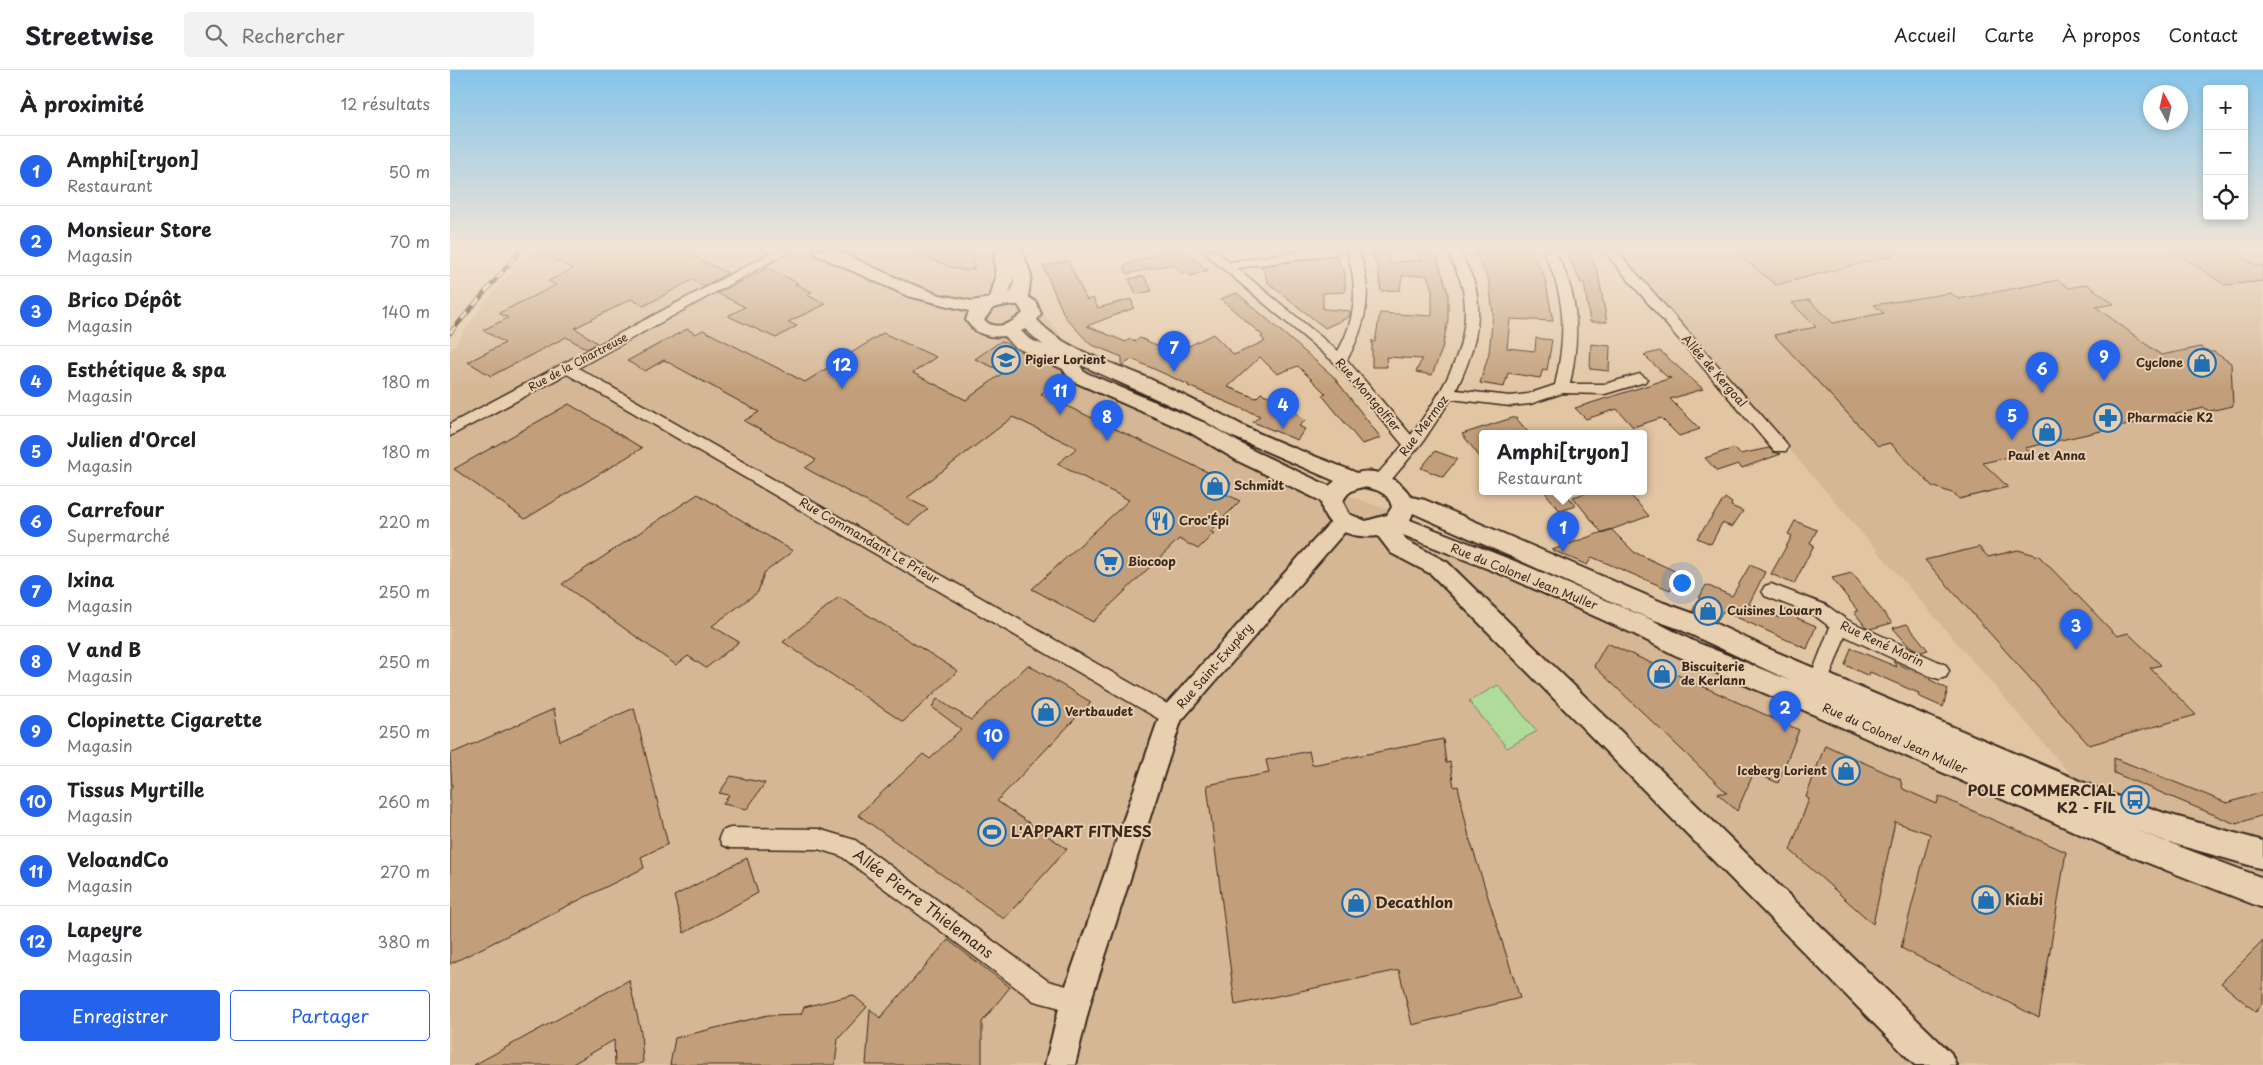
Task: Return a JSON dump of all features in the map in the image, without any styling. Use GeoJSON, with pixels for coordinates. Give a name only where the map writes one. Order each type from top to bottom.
{"type":"FeatureCollection","features":[{"type":"Feature","properties":{"kind":"main road"},"geometry":{"type":"LineString","coordinates":[[933,296],[986,309],[1018,300],[1026,303],[1031,308],[1032,314],[1028,320],[1008,330],[985,330],[978,325],[986,309],[993,296]]}},
{"type":"Feature","properties":{"kind":"main road"},"geometry":{"type":"LineString","coordinates":[[1028,320],[1042,335],[1064,351],[1117,372],[1212,416],[1231,428],[1353,480]]}},
{"type":"Feature","properties":{"kind":"main road"},"geometry":{"type":"LineString","coordinates":[[1008,330],[1022,342],[1070,365],[1077,376],[1198,428],[1246,456],[1332,497]]}},
{"type":"Feature","properties":{"kind":"main road"},"geometry":{"type":"LineString","coordinates":[[1393,518],[1362,529],[1342,522],[1332,511],[1332,497],[1339,487],[1353,480],[1381,481],[1397,490],[1393,518],[1400,547],[1439,568],[1939,1065]]}},
{"type":"Feature","properties":{"kind":"main road","name":"Rue du Colonel Jean Muller"},"geometry":{"type":"LineString","coordinates":[[1393,518],[1417,506],[1655,610],[1686,621],[1819,681],[2104,804],[2164,827],[2263,856]]}},
{"type":"Feature","properties":{"kind":"main road","name":"Rue du Colonel Jean Muller"},"geometry":{"type":"LineString","coordinates":[[1393,518],[1643,627],[1684,648],[1799,696],[2130,842],[2263,893]]}},
{"type":"Feature","properties":{"kind":"street","name":"Rue de la Chartreuse"},"geometry":{"type":"LineString","coordinates":[[450,431],[699,296]]}},
{"type":"Feature","properties":{"kind":"street","name":"Rue Montgolfier"},"geometry":{"type":"LineString","coordinates":[[1264,296],[1340,360],[1411,445]]}},
{"type":"Feature","properties":{"kind":"street"},"geometry":{"type":"LineString","coordinates":[[1340,360],[1351,342],[1359,318],[1361,296]]}},
{"type":"Feature","properties":{"kind":"street","name":"Rue Mermoz"},"geometry":{"type":"LineString","coordinates":[[1381,481],[1449,394],[1467,341],[1470,318],[1469,296]]}},
{"type":"Feature","properties":{"kind":"street"},"geometry":{"type":"LineString","coordinates":[[1562,388],[1570,356],[1572,316],[1567,296]]}},
{"type":"Feature","properties":{"kind":"street","name":"Allée de Kergoal"},"geometry":{"type":"LineString","coordinates":[[1649,296],[1780,447]]}},
{"type":"Feature","properties":{"kind":"street","name":"Rue Commandant Le Prieur"},"geometry":{"type":"LineString","coordinates":[[566,367],[1171,716]]}},
{"type":"Feature","properties":{"kind":"street"},"geometry":{"type":"LineString","coordinates":[[1449,394],[1510,401],[1530,399],[1562,388],[1605,389],[1640,379]]}},
{"type":"Feature","properties":{"kind":"street","name":"Rue Saint-Exupéry"},"geometry":{"type":"LineString","coordinates":[[1060,1065],[1076,1000],[1171,716],[1342,522]]}},
{"type":"Feature","properties":{"kind":"street","name":"Rue René Morin"},"geometry":{"type":"LineString","coordinates":[[1771,591],[1820,610],[1840,625],[1939,671]]}},
{"type":"Feature","properties":{"kind":"street"},"geometry":{"type":"LineString","coordinates":[[1819,681],[1840,625]]}},
{"type":"Feature","properties":{"kind":"street","name":"Allée Pierre Thielemans"},"geometry":{"type":"LineString","coordinates":[[730,838],[818,839],[848,847],[1043,992],[1076,1000]]}},
{"type":"Feature","properties":{"kind":"shaded area"},"geometry":{"type":"Polygon","coordinates":[[[490,296],[1031,296],[1065,341],[1259,456],[1335,491],[1400,514],[2131,844],[1657,296],[2263,296],[2263,1065],[450,1065],[450,351],[490,296]]]}},
{"type":"Feature","properties":{"kind":"green space"},"geometry":{"type":"Polygon","coordinates":[[[1498,685],[1537,731],[1507,748],[1469,701],[1498,685]]]}},
{"type":"Feature","properties":{"kind":"building"},"geometry":{"type":"Polygon","coordinates":[[[533,296],[662,296],[644,306],[631,299],[575,328],[597,343],[587,349],[566,337],[491,376],[468,362],[505,343],[483,330],[508,318],[499,313],[533,296]]]}},
{"type":"Feature","properties":{"kind":"building"},"geometry":{"type":"Polygon","coordinates":[[[724,296],[810,296],[826,304],[788,322],[797,326],[776,338],[728,316],[745,307],[724,296]]]}},
{"type":"Feature","properties":{"kind":"building"},"geometry":{"type":"Polygon","coordinates":[[[1056,296],[1085,296],[1087,300],[1093,298],[1098,308],[1131,299],[1134,308],[1087,326],[1126,342],[1130,339],[1136,341],[1140,338],[1175,353],[1213,334],[1234,355],[1265,341],[1261,337],[1263,336],[1221,299],[1227,296],[1241,296],[1333,376],[1381,438],[1362,444],[1322,395],[1326,394],[1298,366],[1277,374],[1260,357],[1228,387],[1256,398],[1261,393],[1286,403],[1305,421],[1299,426],[1305,429],[1297,440],[1253,422],[1260,416],[1188,386],[1132,359],[1122,366],[1122,357],[1090,344],[1065,317],[1056,296]]]}},
{"type":"Feature","properties":{"kind":"building"},"geometry":{"type":"Polygon","coordinates":[[[1285,296],[1323,296],[1323,309],[1350,311],[1349,317],[1325,328],[1285,296]]]}},
{"type":"Feature","properties":{"kind":"building"},"geometry":{"type":"Polygon","coordinates":[[[1432,296],[1448,296],[1448,320],[1442,349],[1432,375],[1416,372],[1422,359],[1386,357],[1387,367],[1372,367],[1372,340],[1375,342],[1380,313],[1432,316],[1432,296]]]}},
{"type":"Feature","properties":{"kind":"building"},"geometry":{"type":"Polygon","coordinates":[[[1491,296],[1548,296],[1553,321],[1510,319],[1507,348],[1535,351],[1536,338],[1552,340],[1547,370],[1543,369],[1540,378],[1508,373],[1504,387],[1480,383],[1489,353],[1493,314],[1491,296]]]}},
{"type":"Feature","properties":{"kind":"building"},"geometry":{"type":"Polygon","coordinates":[[[1586,296],[1602,296],[1607,322],[1590,322],[1586,296]]]}},
{"type":"Feature","properties":{"kind":"building"},"geometry":{"type":"Polygon","coordinates":[[[1929,296],[1956,296],[1959,299],[1972,296],[2104,296],[2114,304],[2096,307],[2161,355],[2201,347],[2214,352],[2231,363],[2233,406],[2209,411],[2204,408],[2025,448],[2030,452],[1983,463],[2008,487],[1959,499],[1955,494],[1932,486],[1890,443],[1878,446],[1774,335],[1816,327],[1792,303],[1809,300],[1833,323],[1884,313],[1874,305],[1929,296]]]}},
{"type":"Feature","properties":{"kind":"building"},"geometry":{"type":"Polygon","coordinates":[[[687,329],[696,334],[703,330],[805,382],[883,333],[936,357],[913,373],[966,400],[1004,372],[975,359],[1001,341],[1062,370],[1065,376],[1041,394],[1231,483],[1224,493],[1240,501],[1210,531],[1214,533],[1198,549],[1179,539],[1093,622],[1032,589],[1129,500],[1057,464],[1077,448],[1013,417],[907,498],[928,509],[909,525],[805,468],[816,460],[744,421],[759,412],[664,360],[645,371],[627,361],[687,329]]]}},
{"type":"Feature","properties":{"kind":"building"},"geometry":{"type":"Polygon","coordinates":[[[1591,344],[1610,346],[1609,371],[1590,369],[1591,344]]]}},
{"type":"Feature","properties":{"kind":"building"},"geometry":{"type":"Polygon","coordinates":[[[1660,351],[1703,389],[1670,399],[1700,429],[1679,436],[1661,418],[1633,427],[1617,409],[1586,419],[1575,408],[1671,378],[1667,377],[1644,355],[1660,351]]]}},
{"type":"Feature","properties":{"kind":"building"},"geometry":{"type":"Polygon","coordinates":[[[569,404],[642,448],[525,519],[454,469],[569,404]]]}},
{"type":"Feature","properties":{"kind":"building"},"geometry":{"type":"Polygon","coordinates":[[[1512,418],[1516,418],[1526,430],[1479,430],[1479,456],[1462,434],[1512,418]]]}},
{"type":"Feature","properties":{"kind":"building"},"geometry":{"type":"Polygon","coordinates":[[[1734,448],[1740,454],[1769,448],[1773,452],[1781,454],[1742,468],[1738,464],[1717,471],[1705,458],[1734,448]]]}},
{"type":"Feature","properties":{"kind":"building"},"geometry":{"type":"Polygon","coordinates":[[[1435,451],[1457,459],[1443,477],[1421,468],[1435,451]]]}},
{"type":"Feature","properties":{"kind":"building"},"geometry":{"type":"Polygon","coordinates":[[[698,494],[793,551],[764,573],[758,592],[712,626],[739,642],[706,668],[688,656],[676,665],[562,584],[698,494]]]}},
{"type":"Feature","properties":{"kind":"building"},"geometry":{"type":"Polygon","coordinates":[[[1547,495],[1567,495],[1576,506],[1560,511],[1547,495]]]}},
{"type":"Feature","properties":{"kind":"building"},"geometry":{"type":"Polygon","coordinates":[[[1580,495],[1631,495],[1649,516],[1602,533],[1573,497],[1580,495]]]}},
{"type":"Feature","properties":{"kind":"building"},"geometry":{"type":"Polygon","coordinates":[[[1725,498],[1732,503],[1731,506],[1743,511],[1732,527],[1722,523],[1711,544],[1697,538],[1725,498]]]}},
{"type":"Feature","properties":{"kind":"building"},"geometry":{"type":"Polygon","coordinates":[[[1795,521],[1817,530],[1810,543],[1814,545],[1794,584],[1771,574],[1792,536],[1788,534],[1795,521]]]}},
{"type":"Feature","properties":{"kind":"building"},"geometry":{"type":"Polygon","coordinates":[[[1611,529],[1634,552],[1679,573],[1670,590],[1592,557],[1587,565],[1552,550],[1611,529]]]}},
{"type":"Feature","properties":{"kind":"building"},"geometry":{"type":"Polygon","coordinates":[[[1979,547],[1988,557],[2018,550],[2039,556],[2117,636],[2128,633],[2161,665],[2150,668],[2196,715],[2089,745],[1925,560],[1979,547]]]}},
{"type":"Feature","properties":{"kind":"building"},"geometry":{"type":"Polygon","coordinates":[[[1750,565],[1765,572],[1749,604],[1779,618],[1783,609],[1798,615],[1797,618],[1816,626],[1807,649],[1723,611],[1717,621],[1693,610],[1706,585],[1732,596],[1750,565]]]}},
{"type":"Feature","properties":{"kind":"building"},"geometry":{"type":"Polygon","coordinates":[[[1852,573],[1892,623],[1870,629],[1865,626],[1854,612],[1858,611],[1832,578],[1852,573]]]}},
{"type":"Feature","properties":{"kind":"building"},"geometry":{"type":"Polygon","coordinates":[[[839,597],[958,671],[903,722],[783,642],[839,597]]]}},
{"type":"Feature","properties":{"kind":"building"},"geometry":{"type":"Polygon","coordinates":[[[1907,624],[1928,650],[1921,652],[1908,645],[1893,628],[1907,624]]]}},
{"type":"Feature","properties":{"kind":"building"},"geometry":{"type":"Polygon","coordinates":[[[1607,643],[1799,730],[1778,783],[1754,772],[1737,811],[1717,793],[1727,793],[1594,666],[1607,643]]]}},
{"type":"Feature","properties":{"kind":"building"},"geometry":{"type":"Polygon","coordinates":[[[1851,648],[1897,667],[1893,661],[1948,689],[1943,707],[1918,696],[1919,693],[1870,672],[1869,676],[1845,665],[1851,648]]]}},
{"type":"Feature","properties":{"kind":"building"},"geometry":{"type":"Polygon","coordinates":[[[1028,665],[1091,702],[997,801],[1067,849],[1004,919],[858,815],[923,754],[930,759],[961,729],[932,707],[937,699],[971,720],[1028,665]]]}},
{"type":"Feature","properties":{"kind":"building"},"geometry":{"type":"Polygon","coordinates":[[[634,708],[668,844],[641,857],[644,868],[450,964],[450,789],[452,788],[450,754],[554,709],[560,741],[634,708]]]}},
{"type":"Feature","properties":{"kind":"building","name":"Decathlon"},"geometry":{"type":"Polygon","coordinates":[[[1443,739],[1446,763],[1450,762],[1454,787],[1458,786],[1469,837],[1520,998],[1412,1025],[1399,970],[1235,1005],[1207,785],[1269,773],[1266,760],[1309,751],[1312,765],[1443,739]]]}},
{"type":"Feature","properties":{"kind":"building","name":"Kiabi"},"geometry":{"type":"Polygon","coordinates":[[[1825,745],[1900,779],[1903,789],[1937,804],[1939,796],[2066,852],[2039,1018],[1901,948],[1930,834],[1895,822],[1873,924],[1790,850],[1809,799],[1806,797],[1825,745]]]}},
{"type":"Feature","properties":{"kind":"building"},"geometry":{"type":"Polygon","coordinates":[[[2114,758],[2227,803],[2263,792],[2263,815],[2236,824],[2114,773],[2114,758]]]}},
{"type":"Feature","properties":{"kind":"building"},"geometry":{"type":"Polygon","coordinates":[[[731,776],[765,783],[747,809],[723,804],[729,795],[719,793],[731,776]]]}},
{"type":"Feature","properties":{"kind":"building"},"geometry":{"type":"Polygon","coordinates":[[[747,858],[758,893],[684,933],[674,896],[747,858]]]}},
{"type":"Feature","properties":{"kind":"building"},"geometry":{"type":"Polygon","coordinates":[[[948,940],[1010,987],[982,1022],[982,1065],[866,1065],[870,1009],[880,1018],[948,940]]]}},
{"type":"Feature","properties":{"kind":"building"},"geometry":{"type":"Polygon","coordinates":[[[2263,941],[2263,1002],[2256,1012],[2221,983],[2263,941]]]}},
{"type":"Feature","properties":{"kind":"building"},"geometry":{"type":"Polygon","coordinates":[[[629,980],[641,1032],[643,1062],[637,1065],[615,1065],[614,1040],[571,1065],[474,1065],[629,980]]]}},
{"type":"Feature","properties":{"kind":"building"},"geometry":{"type":"Polygon","coordinates":[[[853,995],[867,1007],[838,1039],[835,1065],[670,1065],[675,1038],[768,1015],[801,1014],[804,1007],[853,995]]]}},
{"type":"Feature","properties":{"kind":"railway"},"geometry":{"type":"LineString","coordinates":[[450,333],[481,296]]}},
{"type":"Feature","properties":{"kind":"place","name":"Pigier Lorient"},"geometry":{"type":"Point","coordinates":[1006,360]}},
{"type":"Feature","properties":{"kind":"place","name":"Cyclone"},"geometry":{"type":"Point","coordinates":[2202,363]}},
{"type":"Feature","properties":{"kind":"place","name":"Ixina"},"geometry":{"type":"Point","coordinates":[1174,372]}},
{"type":"Feature","properties":{"kind":"place","name":"Clopinette Cigarette"},"geometry":{"type":"Point","coordinates":[2104,381]}},
{"type":"Feature","properties":{"kind":"place","name":"Lapeyre"},"geometry":{"type":"Point","coordinates":[842,389]}},
{"type":"Feature","properties":{"kind":"place","name":"Carrefour"},"geometry":{"type":"Point","coordinates":[2042,393]}},
{"type":"Feature","properties":{"kind":"place","name":"VeloandCo"},"geometry":{"type":"Point","coordinates":[1060,415]}},
{"type":"Feature","properties":{"kind":"place","name":"Pharmacie K2"},"geometry":{"type":"Point","coordinates":[2108,418]}},
{"type":"Feature","properties":{"kind":"place","name":"Esthétique & spa"},"geometry":{"type":"Point","coordinates":[1283,429]}},
{"type":"Feature","properties":{"kind":"place","name":"Paul et Anna"},"geometry":{"type":"Point","coordinates":[2047,432]}},
{"type":"Feature","properties":{"kind":"place","name":"Julien d'Orcel"},"geometry":{"type":"Point","coordinates":[2012,440]}},
{"type":"Feature","properties":{"kind":"place","name":"V and B"},"geometry":{"type":"Point","coordinates":[1107,441]}},
{"type":"Feature","properties":{"kind":"place","name":"Schmidt"},"geometry":{"type":"Point","coordinates":[1215,486]}},
{"type":"Feature","properties":{"kind":"place","name":"Croc'Épi"},"geometry":{"type":"Point","coordinates":[1160,521]}},
{"type":"Feature","properties":{"kind":"place","name":"Amphi[tryon]"},"geometry":{"type":"Point","coordinates":[1563,552]}},
{"type":"Feature","properties":{"kind":"place","name":"Biocoop"},"geometry":{"type":"Point","coordinates":[1109,562]}},
{"type":"Feature","properties":{"kind":"place","name":"Cuisines Louarn"},"geometry":{"type":"Point","coordinates":[1708,611]}},
{"type":"Feature","properties":{"kind":"place","name":"Brico Dépôt"},"geometry":{"type":"Point","coordinates":[2076,650]}},
{"type":"Feature","properties":{"kind":"place","name":"Biscuiterie de Kerlann"},"geometry":{"type":"Point","coordinates":[1662,674]}},
{"type":"Feature","properties":{"kind":"place","name":"Vertbaudet"},"geometry":{"type":"Point","coordinates":[1046,712]}},
{"type":"Feature","properties":{"kind":"place","name":"Monsieur Store"},"geometry":{"type":"Point","coordinates":[1785,732]}},
{"type":"Feature","properties":{"kind":"place","name":"Tissus Myrtille"},"geometry":{"type":"Point","coordinates":[993,760]}},
{"type":"Feature","properties":{"kind":"place","name":"Iceberg Lorient"},"geometry":{"type":"Point","coordinates":[1846,771]}},
{"type":"Feature","properties":{"kind":"place","name":"POLE COMMERCIAL K2 - FIL"},"geometry":{"type":"Point","coordinates":[2135,800]}},
{"type":"Feature","properties":{"kind":"place","name":"L'APPART FITNESS"},"geometry":{"type":"Point","coordinates":[992,832]}},
{"type":"Feature","properties":{"kind":"place","name":"Kiabi"},"geometry":{"type":"Point","coordinates":[1986,900]}},
{"type":"Feature","properties":{"kind":"place","name":"Decathlon"},"geometry":{"type":"Point","coordinates":[1356,903]}}]}
